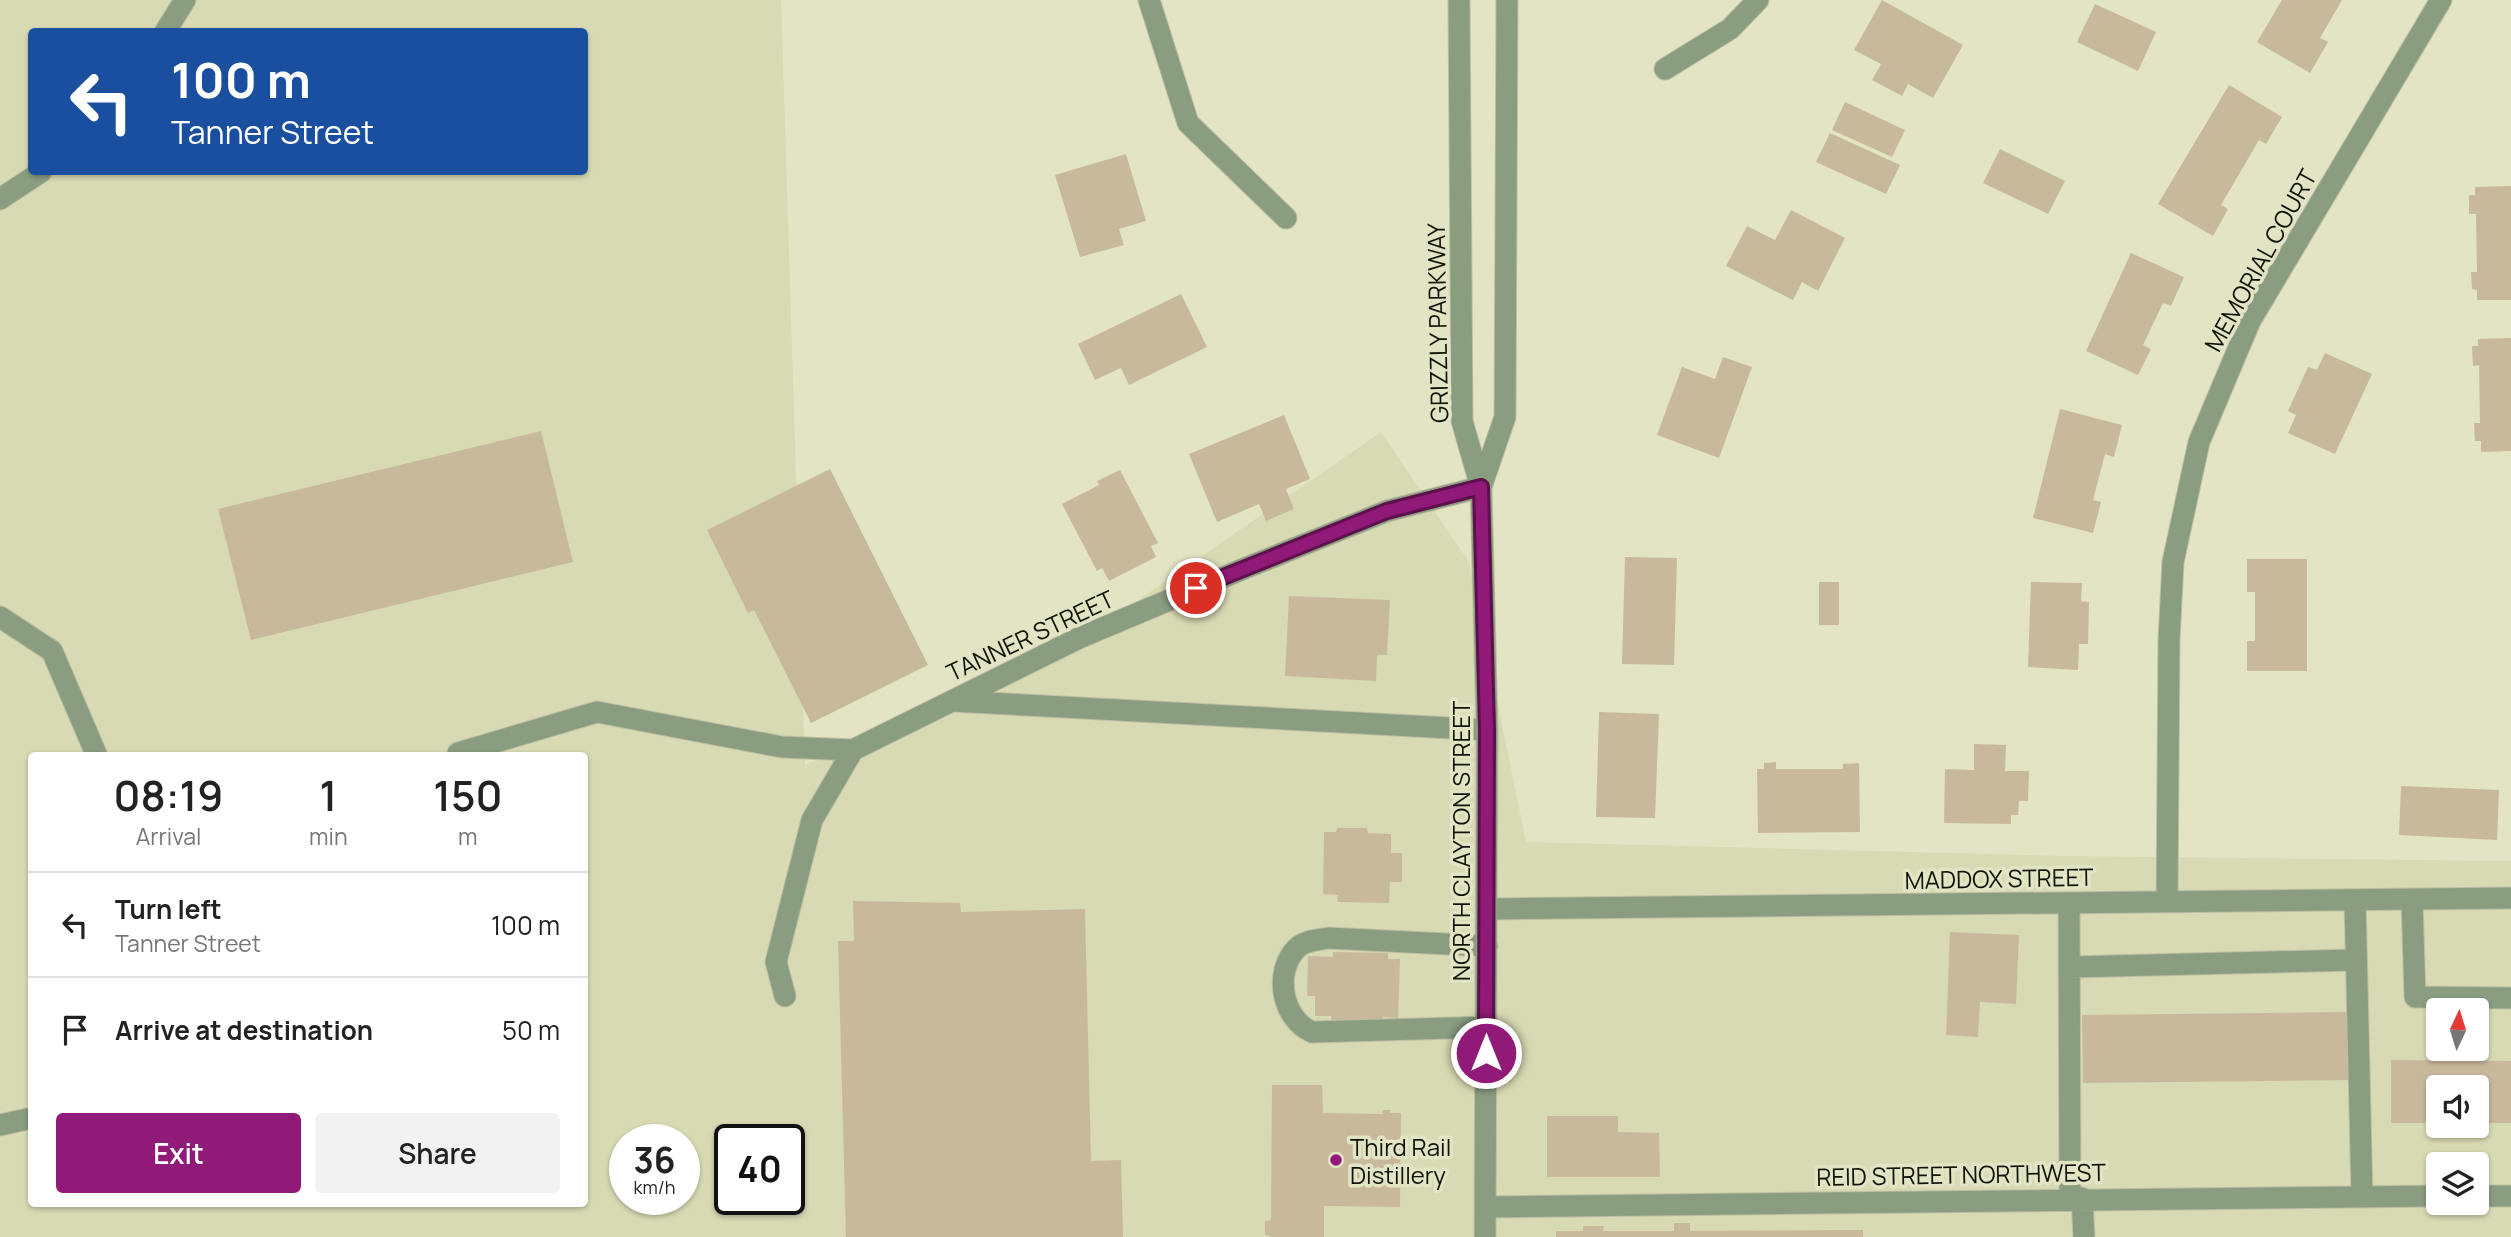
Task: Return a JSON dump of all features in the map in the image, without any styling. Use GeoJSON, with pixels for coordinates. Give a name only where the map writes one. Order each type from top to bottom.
{"type":"FeatureCollection","features":[{"type":"Feature","properties":{"kind":"street"},"geometry":{"type":"LineString","coordinates":[[168,28],[185,0]]}},
{"type":"Feature","properties":{"kind":"street"},"geometry":{"type":"LineString","coordinates":[[1149,0],[1188,123],[1286,218]]}},
{"type":"Feature","properties":{"kind":"street","name":"GRIZZLY PARKWAY"},"geometry":{"type":"LineString","coordinates":[[1459,0],[1462,421],[1481,487]]}},
{"type":"Feature","properties":{"kind":"street"},"geometry":{"type":"LineString","coordinates":[[1481,487],[1505,417],[1507,0]]}},
{"type":"Feature","properties":{"kind":"street"},"geometry":{"type":"LineString","coordinates":[[1665,69],[1730,29],[1758,0]]}},
{"type":"Feature","properties":{"kind":"street","name":"MEMORIAL COURT"},"geometry":{"type":"LineString","coordinates":[[2167,901],[2169,640],[2173,562],[2199,442],[2250,321],[2441,0]]}},
{"type":"Feature","properties":{"kind":"street"},"geometry":{"type":"LineString","coordinates":[[0,199],[36,175]]}},
{"type":"Feature","properties":{"kind":"street","name":"TANNER STREET"},"geometry":{"type":"LineString","coordinates":[[853,750],[1079,638],[1243,569],[1387,511],[1481,487]]}},
{"type":"Feature","properties":{"kind":"street","name":"NORTH CLAYTON STREET"},"geometry":{"type":"LineString","coordinates":[[1481,487],[1487,730],[1485,1237]]}},
{"type":"Feature","properties":{"kind":"street"},"geometry":{"type":"LineString","coordinates":[[0,617],[52,651],[95,752]]}},
{"type":"Feature","properties":{"kind":"street"},"geometry":{"type":"LineString","coordinates":[[950,701],[1487,730]]}},
{"type":"Feature","properties":{"kind":"street"},"geometry":{"type":"LineString","coordinates":[[461,752],[597,712],[782,747],[853,750],[812,820],[776,962],[785,996]]}},
{"type":"Feature","properties":{"kind":"street","name":"MADDOX STREET"},"geometry":{"type":"LineString","coordinates":[[1487,909],[2511,898]]}},
{"type":"Feature","properties":{"kind":"street"},"geometry":{"type":"LineString","coordinates":[[2412,900],[2415,997],[2511,998]]}},
{"type":"Feature","properties":{"kind":"street"},"geometry":{"type":"LineString","coordinates":[[2355,901],[2354,960],[2362,1196]]}},
{"type":"Feature","properties":{"kind":"street"},"geometry":{"type":"LineString","coordinates":[[2069,904],[2076,1198],[2084,1237]]}},
{"type":"Feature","properties":{"kind":"street"},"geometry":{"type":"LineString","coordinates":[[1486,1027],[1312,1032],[1300,1027],[1292,1016],[1283,982],[1288,963],[1298,947],[1310,941],[1328,939],[1487,946]]}},
{"type":"Feature","properties":{"kind":"street"},"geometry":{"type":"LineString","coordinates":[[2070,967],[2354,960]]}},
{"type":"Feature","properties":{"kind":"street"},"geometry":{"type":"LineString","coordinates":[[0,1125],[28,1119]]}},
{"type":"Feature","properties":{"kind":"street","name":"REID STREET NORTHWEST"},"geometry":{"type":"LineString","coordinates":[[1485,1207],[2426,1196]]}},
{"type":"Feature","properties":{"kind":"street"},"geometry":{"type":"LineString","coordinates":[[2489,1196],[2511,1196]]}},
{"type":"Feature","properties":{"kind":"shaded area"},"geometry":{"type":"Polygon","coordinates":[[[0,0],[781,0],[805,765],[1088,635],[1381,432],[1469,562],[1526,842],[2065,856],[2511,861],[2511,1237],[0,1237],[0,0]]]}},
{"type":"Feature","properties":{"kind":"building"},"geometry":{"type":"Polygon","coordinates":[[[1882,0],[1963,45],[1933,98],[1908,84],[1902,96],[1872,80],[1881,64],[1854,50],[1882,0]]]}},
{"type":"Feature","properties":{"kind":"building"},"geometry":{"type":"Polygon","coordinates":[[[2282,0],[2342,0],[2320,38],[2328,42],[2310,73],[2257,42],[2282,0]]]}},
{"type":"Feature","properties":{"kind":"building"},"geometry":{"type":"Polygon","coordinates":[[[2095,4],[2156,32],[2138,71],[2077,42],[2095,4]]]}},
{"type":"Feature","properties":{"kind":"building"},"geometry":{"type":"Polygon","coordinates":[[[2229,85],[2282,117],[2266,144],[2259,140],[2221,205],[2228,209],[2213,236],[2158,204],[2229,85]]]}},
{"type":"Feature","properties":{"kind":"building"},"geometry":{"type":"Polygon","coordinates":[[[1845,102],[1905,130],[1892,157],[1832,130],[1845,102]]]}},
{"type":"Feature","properties":{"kind":"building"},"geometry":{"type":"Polygon","coordinates":[[[1830,133],[1900,165],[1886,194],[1816,162],[1830,133]]]}},
{"type":"Feature","properties":{"kind":"building"},"geometry":{"type":"Polygon","coordinates":[[[2000,149],[2065,181],[2048,214],[1983,183],[2000,149]]]}},
{"type":"Feature","properties":{"kind":"building"},"geometry":{"type":"Polygon","coordinates":[[[1126,154],[1146,221],[1119,229],[1124,245],[1080,257],[1055,175],[1126,154]]]}},
{"type":"Feature","properties":{"kind":"building"},"geometry":{"type":"Polygon","coordinates":[[[2511,186],[2511,300],[2477,300],[2477,290],[2472,289],[2471,272],[2477,272],[2476,214],[2469,214],[2469,195],[2475,195],[2475,187],[2511,186]]]}},
{"type":"Feature","properties":{"kind":"building"},"geometry":{"type":"Polygon","coordinates":[[[1791,210],[1845,238],[1818,291],[1802,282],[1793,300],[1726,266],[1747,226],[1775,240],[1791,210]]]}},
{"type":"Feature","properties":{"kind":"building"},"geometry":{"type":"Polygon","coordinates":[[[2131,253],[2184,277],[2171,306],[2163,303],[2143,345],[2151,349],[2138,375],[2086,351],[2131,253]]]}},
{"type":"Feature","properties":{"kind":"building"},"geometry":{"type":"Polygon","coordinates":[[[1181,294],[1207,347],[1129,385],[1121,368],[1095,380],[1078,344],[1181,294]]]}},
{"type":"Feature","properties":{"kind":"building"},"geometry":{"type":"Polygon","coordinates":[[[2511,338],[2511,451],[2481,452],[2481,441],[2475,441],[2474,423],[2480,423],[2479,365],[2473,366],[2472,346],[2478,346],[2478,339],[2511,338]]]}},
{"type":"Feature","properties":{"kind":"building"},"geometry":{"type":"Polygon","coordinates":[[[2325,353],[2372,374],[2335,454],[2288,433],[2296,415],[2288,411],[2308,367],[2317,370],[2325,353]]]}},
{"type":"Feature","properties":{"kind":"building"},"geometry":{"type":"Polygon","coordinates":[[[1723,357],[1752,367],[1719,458],[1657,435],[1682,367],[1715,379],[1723,357]]]}},
{"type":"Feature","properties":{"kind":"building"},"geometry":{"type":"Polygon","coordinates":[[[2060,409],[2122,425],[2114,457],[2105,454],[2093,500],[2101,502],[2093,533],[2033,518],[2060,409]]]}},
{"type":"Feature","properties":{"kind":"building"},"geometry":{"type":"Polygon","coordinates":[[[1284,415],[1310,479],[1286,489],[1294,509],[1266,521],[1259,504],[1217,522],[1189,454],[1284,415]]]}},
{"type":"Feature","properties":{"kind":"building"},"geometry":{"type":"Polygon","coordinates":[[[541,431],[573,562],[251,640],[218,509],[541,431]]]}},
{"type":"Feature","properties":{"kind":"building"},"geometry":{"type":"Polygon","coordinates":[[[830,469],[928,665],[811,723],[754,610],[748,613],[707,530],[830,469]]]}},
{"type":"Feature","properties":{"kind":"building"},"geometry":{"type":"Polygon","coordinates":[[[1120,470],[1158,543],[1151,546],[1156,557],[1109,581],[1102,568],[1097,571],[1062,504],[1099,485],[1097,481],[1120,470]]]}},
{"type":"Feature","properties":{"kind":"building"},"geometry":{"type":"Polygon","coordinates":[[[1625,557],[1677,558],[1674,665],[1622,664],[1625,557]]]}},
{"type":"Feature","properties":{"kind":"building"},"geometry":{"type":"Polygon","coordinates":[[[2247,559],[2307,559],[2307,671],[2247,671],[2247,641],[2255,641],[2255,592],[2247,592],[2247,559]]]}},
{"type":"Feature","properties":{"kind":"building"},"geometry":{"type":"Polygon","coordinates":[[[1819,582],[1839,582],[1839,625],[1819,625],[1819,582]]]}},
{"type":"Feature","properties":{"kind":"building"},"geometry":{"type":"Polygon","coordinates":[[[2031,582],[2082,583],[2081,601],[2089,602],[2088,644],[2079,644],[2078,670],[2028,667],[2031,582]]]}},
{"type":"Feature","properties":{"kind":"building"},"geometry":{"type":"Polygon","coordinates":[[[1289,596],[1390,600],[1387,655],[1377,655],[1376,681],[1285,676],[1289,596]]]}},
{"type":"Feature","properties":{"kind":"building"},"geometry":{"type":"Polygon","coordinates":[[[1599,712],[1659,714],[1655,818],[1596,817],[1599,712]]]}},
{"type":"Feature","properties":{"kind":"building"},"geometry":{"type":"Polygon","coordinates":[[[1974,744],[2006,745],[2005,771],[2029,771],[2028,801],[2019,801],[2018,815],[2011,815],[2011,824],[1944,823],[1945,769],[1974,770],[1974,744]]]}},
{"type":"Feature","properties":{"kind":"building"},"geometry":{"type":"Polygon","coordinates":[[[1776,762],[1776,769],[1843,769],[1843,764],[1859,763],[1860,832],[1758,833],[1757,769],[1764,769],[1764,763],[1776,762]]]}},
{"type":"Feature","properties":{"kind":"building"},"geometry":{"type":"Polygon","coordinates":[[[2401,786],[2499,790],[2497,840],[2399,835],[2401,786]]]}},
{"type":"Feature","properties":{"kind":"building"},"geometry":{"type":"Polygon","coordinates":[[[1337,828],[1367,828],[1368,833],[1391,834],[1391,853],[1402,853],[1402,882],[1390,882],[1389,903],[1337,902],[1338,895],[1323,894],[1324,832],[1336,832],[1337,828]]]}},
{"type":"Feature","properties":{"kind":"building"},"geometry":{"type":"Polygon","coordinates":[[[853,901],[960,903],[961,912],[1085,909],[1091,1161],[1121,1160],[1123,1237],[846,1237],[838,941],[854,941],[853,901]]]}},
{"type":"Feature","properties":{"kind":"building"},"geometry":{"type":"Polygon","coordinates":[[[1950,932],[2019,935],[2016,1004],[1980,1002],[1978,1037],[1946,1035],[1950,932]]]}},
{"type":"Feature","properties":{"kind":"building"},"geometry":{"type":"Polygon","coordinates":[[[1333,952],[1388,953],[1388,959],[1400,959],[1398,1018],[1383,1017],[1383,1022],[1331,1021],[1331,1016],[1315,1016],[1315,996],[1307,996],[1308,956],[1333,957],[1333,952]]]}},
{"type":"Feature","properties":{"kind":"building"},"geometry":{"type":"Polygon","coordinates":[[[2347,1012],[2349,1080],[2083,1083],[2082,1015],[2347,1012]]]}},
{"type":"Feature","properties":{"kind":"building"},"geometry":{"type":"Polygon","coordinates":[[[2391,1060],[2511,1061],[2511,1123],[2489,1123],[2489,1075],[2426,1075],[2426,1123],[2391,1123],[2391,1060]]]}},
{"type":"Feature","properties":{"kind":"building","name":"Third Rail Distillery"},"geometry":{"type":"Polygon","coordinates":[[[1272,1085],[1322,1085],[1323,1113],[1382,1114],[1383,1110],[1390,1110],[1390,1113],[1401,1113],[1400,1207],[1324,1206],[1324,1237],[1271,1237],[1265,1234],[1265,1221],[1271,1220],[1272,1085]]]}},
{"type":"Feature","properties":{"kind":"building"},"geometry":{"type":"Polygon","coordinates":[[[1547,1116],[1618,1116],[1618,1132],[1659,1133],[1660,1177],[1547,1177],[1547,1116]]]}},
{"type":"Feature","properties":{"kind":"building"},"geometry":{"type":"Polygon","coordinates":[[[1674,1223],[1690,1223],[1690,1231],[1863,1230],[1863,1237],[1556,1237],[1556,1231],[1583,1231],[1583,1226],[1604,1226],[1603,1231],[1674,1231],[1674,1223]]]}},
{"type":"Feature","properties":{"kind":"place","name":"Third Rail Distillery"},"geometry":{"type":"Point","coordinates":[1336,1160]}},
{"type":"Feature","properties":{"kind":"route"},"geometry":{"type":"LineString","coordinates":[[1196,588],[1387,511],[1481,487],[1487,730],[1486,1053]]}}]}
